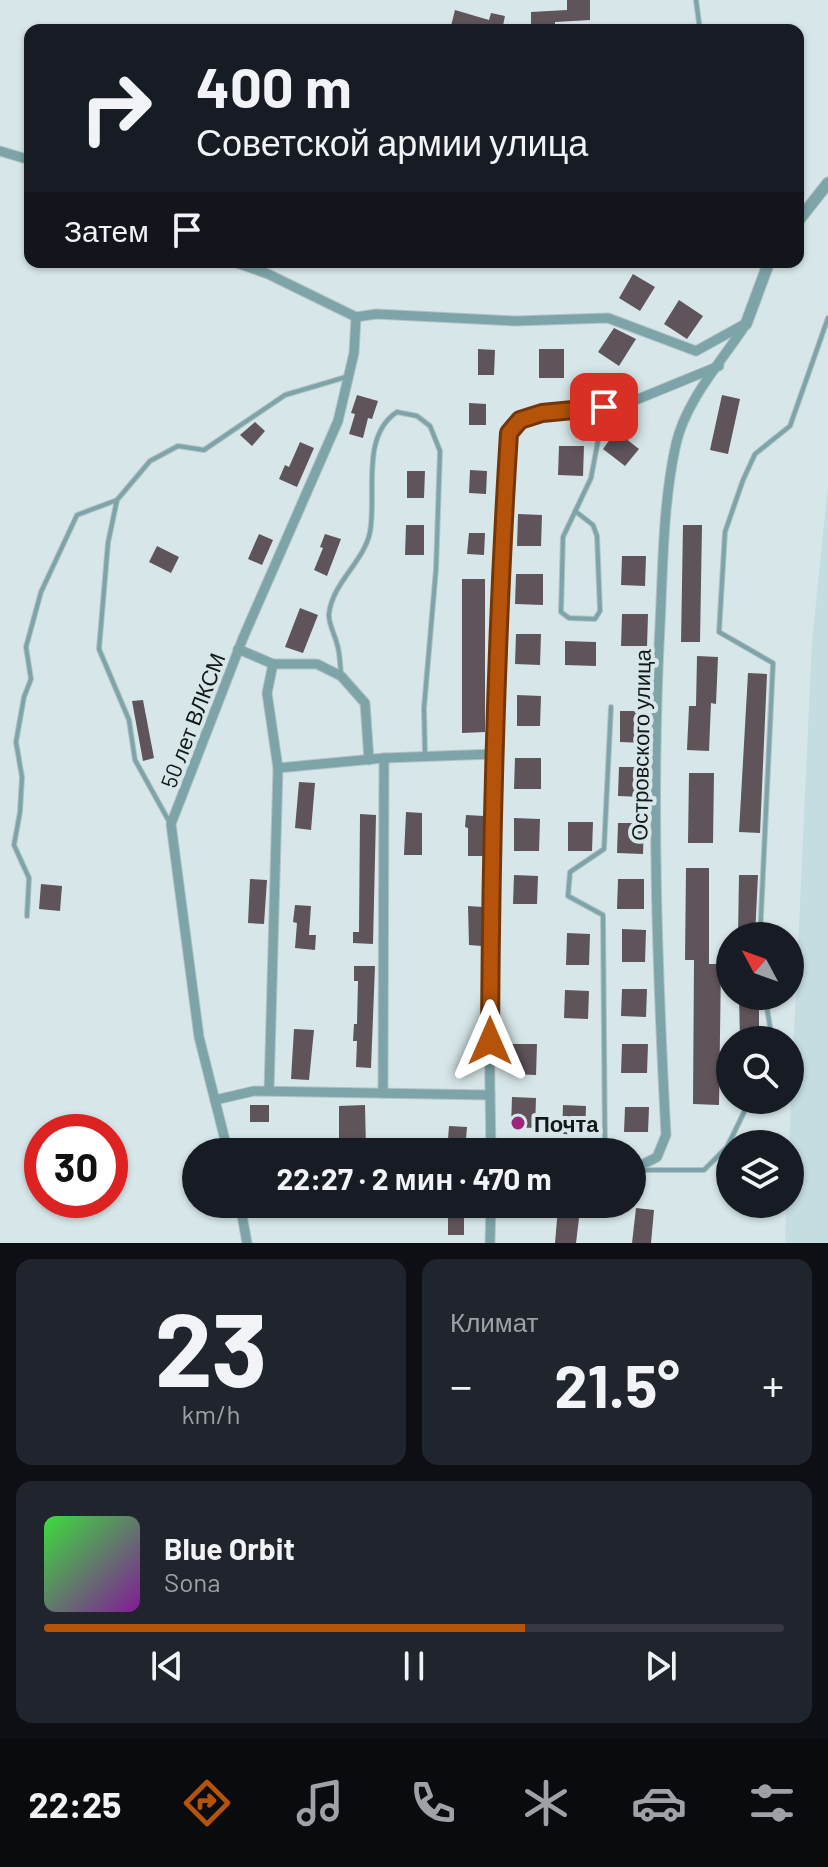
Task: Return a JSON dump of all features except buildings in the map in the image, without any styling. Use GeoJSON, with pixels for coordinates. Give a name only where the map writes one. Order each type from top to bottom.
{"type":"FeatureCollection","features":[{"type":"Feature","properties":{"kind":"street"},"geometry":{"type":"LineString","coordinates":[[0,151],[24,158]]}},
{"type":"Feature","properties":{"kind":"street"},"geometry":{"type":"LineString","coordinates":[[804,213],[828,183]]}},
{"type":"Feature","properties":{"kind":"street"},"geometry":{"type":"LineString","coordinates":[[251,268],[356,317],[376,314],[515,321],[608,318],[696,351],[746,324],[767,268]]}},
{"type":"Feature","properties":{"kind":"street","name":"50 лет ВЛКСМ"},"geometry":{"type":"LineString","coordinates":[[224,1138],[199,1037],[171,824],[238,649],[338,421],[354,353],[356,317]]}},
{"type":"Feature","properties":{"kind":"street","name":"Островского улица"},"geometry":{"type":"LineString","coordinates":[[646,1163],[657,1157],[666,1135],[659,991],[655,721],[666,521],[677,442],[695,397],[746,324]]}},
{"type":"Feature","properties":{"kind":"street"},"geometry":{"type":"LineString","coordinates":[[491,1138],[494,754],[500,573],[509,433],[520,420],[542,413],[621,406],[719,366]]}},
{"type":"Feature","properties":{"kind":"street"},"geometry":{"type":"LineString","coordinates":[[238,649],[273,664],[317,664],[341,676],[365,703],[369,760]]}},
{"type":"Feature","properties":{"kind":"street"},"geometry":{"type":"LineString","coordinates":[[269,1091],[278,768],[267,693],[273,664]]}},
{"type":"Feature","properties":{"kind":"street"},"geometry":{"type":"LineString","coordinates":[[278,768],[384,758],[494,754]]}},
{"type":"Feature","properties":{"kind":"street"},"geometry":{"type":"LineString","coordinates":[[383,1093],[384,758]]}},
{"type":"Feature","properties":{"kind":"street"},"geometry":{"type":"LineString","coordinates":[[215,1100],[254,1091],[490,1095]]}},
{"type":"Feature","properties":{"kind":"street"},"geometry":{"type":"LineString","coordinates":[[243,1218],[247,1243]]}},
{"type":"Feature","properties":{"kind":"street"},"geometry":{"type":"LineString","coordinates":[[490,1243],[491,1218]]}},
{"type":"Feature","properties":{"kind":"lane"},"geometry":{"type":"LineString","coordinates":[[696,0],[699,24]]}},
{"type":"Feature","properties":{"kind":"lane"},"geometry":{"type":"LineString","coordinates":[[761,922],[773,663],[719,632],[725,532],[755,454],[790,426],[828,318]]}},
{"type":"Feature","properties":{"kind":"lane"},"geometry":{"type":"LineString","coordinates":[[171,824],[135,760],[129,720],[99,649],[108,543],[117,500],[150,461],[178,446],[204,450],[285,395],[349,377]]}},
{"type":"Feature","properties":{"kind":"lane"},"geometry":{"type":"LineString","coordinates":[[575,511],[593,525],[597,536],[600,611],[595,619],[569,618],[561,612],[563,537],[575,511],[591,478],[604,407]]}},
{"type":"Feature","properties":{"kind":"lane"},"geometry":{"type":"LineString","coordinates":[[341,676],[338,647],[328,616],[338,589],[363,550],[369,533],[377,436],[385,419],[397,412],[417,416],[430,426],[440,451],[436,569],[424,708],[426,756]]}},
{"type":"Feature","properties":{"kind":"lane"},"geometry":{"type":"LineString","coordinates":[[27,916],[29,878],[14,845],[22,777],[16,742],[24,697],[31,679],[26,647],[41,592],[77,515],[117,500]]}},
{"type":"Feature","properties":{"kind":"lane"},"geometry":{"type":"LineString","coordinates":[[605,1138],[603,915],[568,896],[570,872],[604,849],[611,707]]}},
{"type":"Feature","properties":{"kind":"lane"},"geometry":{"type":"LineString","coordinates":[[646,1170],[704,1170],[727,1147],[743,1114]]}},
{"type":"Feature","properties":{"kind":"shaded area"},"geometry":{"type":"Polygon","coordinates":[[[828,486],[828,1243],[785,1243],[786,1218],[804,1218],[804,1130],[790,1130],[790,1114],[804,1114],[804,1026],[794,1026],[795,1010],[804,1010],[804,922],[799,922],[812,641],[828,486]]]}},
{"type":"Feature","properties":{"kind":"place","name":"Почта"},"geometry":{"type":"Point","coordinates":[518,1123]}},
{"type":"Feature","properties":{"kind":"route"},"geometry":{"type":"LineString","coordinates":[[490,1041],[499,603],[509,433],[520,420],[542,413],[604,407]]}}]}
